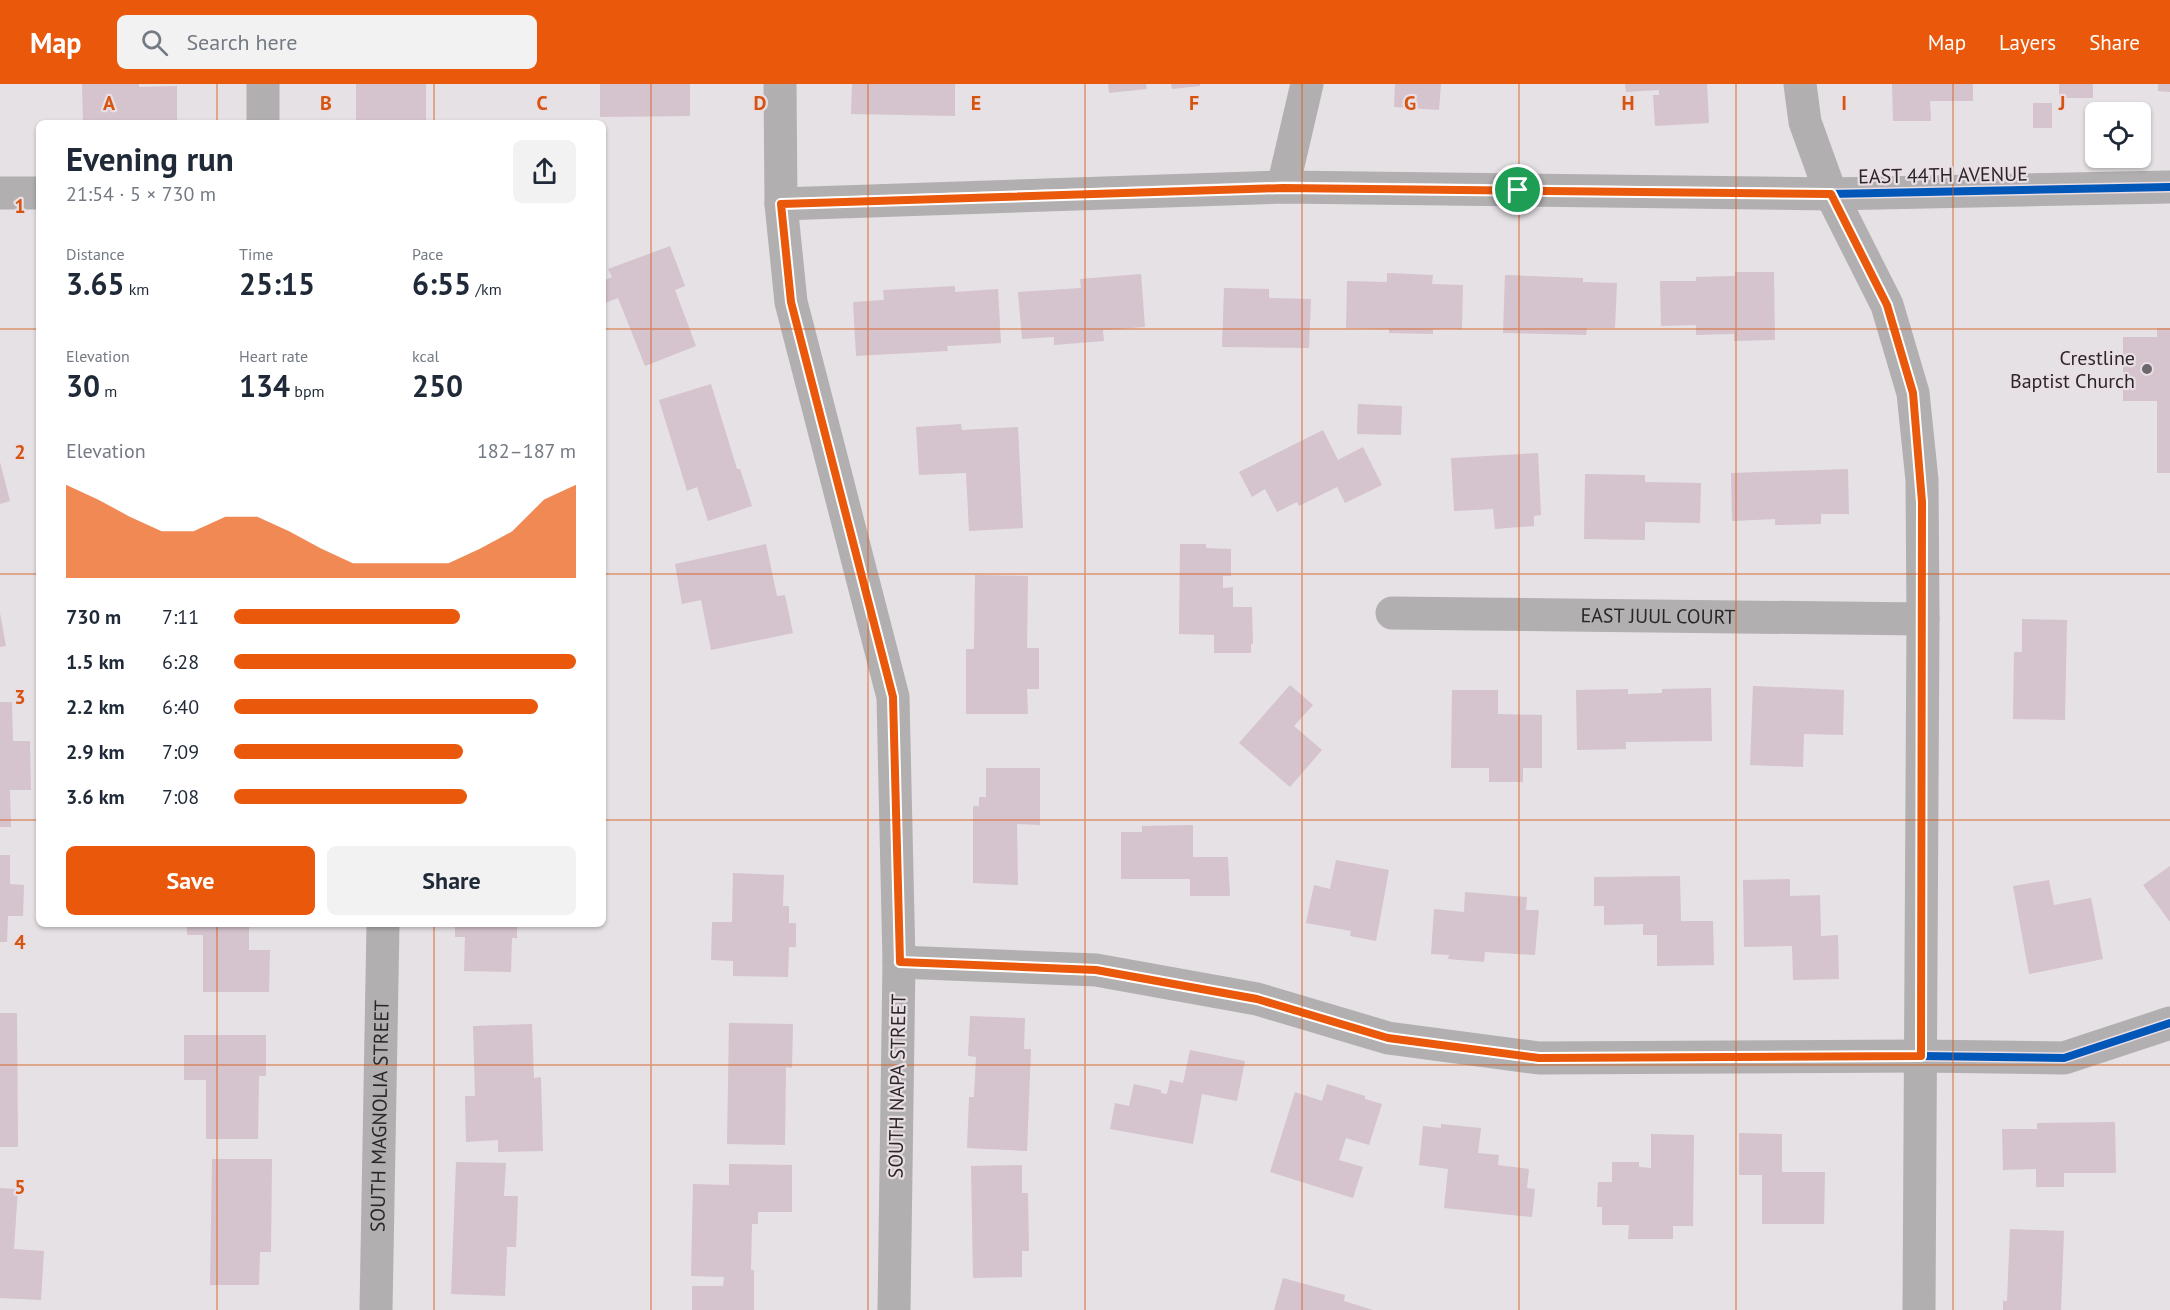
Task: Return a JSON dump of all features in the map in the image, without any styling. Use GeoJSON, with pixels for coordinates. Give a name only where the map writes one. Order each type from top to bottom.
{"type":"FeatureCollection","features":[{"type":"Feature","properties":{"kind":"street"},"geometry":{"type":"LineString","coordinates":[[263,84],[263,120]]}},
{"type":"Feature","properties":{"kind":"street","name":"SOUTH NAPA STREET"},"geometry":{"type":"LineString","coordinates":[[780,84],[781,204],[791,302],[893,697],[900,962],[894,1310]]}},
{"type":"Feature","properties":{"kind":"street"},"geometry":{"type":"LineString","coordinates":[[1283,188],[1307,84]]}},
{"type":"Feature","properties":{"kind":"street"},"geometry":{"type":"LineString","coordinates":[[1800,84],[1805,122],[1831,194],[1887,305],[1913,393],[1922,480],[1919,1310]]}},
{"type":"Feature","properties":{"kind":"street","name":"EAST 44TH AVENUE"},"geometry":{"type":"LineString","coordinates":[[781,204],[1283,188],[1831,194],[2170,187]]}},
{"type":"Feature","properties":{"kind":"street"},"geometry":{"type":"LineString","coordinates":[[0,193],[36,193]]}},
{"type":"Feature","properties":{"kind":"street","name":"EAST JUUL COURT"},"geometry":{"type":"LineString","coordinates":[[1392,613],[1923,619]]}},
{"type":"Feature","properties":{"kind":"street","name":"SOUTH MAGNOLIA STREET"},"geometry":{"type":"LineString","coordinates":[[375,1310],[383,927]]}},
{"type":"Feature","properties":{"kind":"street"},"geometry":{"type":"LineString","coordinates":[[900,962],[1096,970],[1257,999],[1388,1038],[1539,1058],[1921,1056],[2064,1058],[2170,1023]]}},
{"type":"Feature","properties":{"kind":"building"},"geometry":{"type":"Polygon","coordinates":[[[82,84],[177,86],[177,120],[83,120],[82,84]]]}},
{"type":"Feature","properties":{"kind":"building"},"geometry":{"type":"Polygon","coordinates":[[[356,84],[426,84],[426,120],[356,120],[356,84]]]}},
{"type":"Feature","properties":{"kind":"building"},"geometry":{"type":"Polygon","coordinates":[[[600,84],[690,84],[690,116],[600,117],[600,84]]]}},
{"type":"Feature","properties":{"kind":"building"},"geometry":{"type":"Polygon","coordinates":[[[852,84],[955,84],[955,116],[851,114],[852,84]]]}},
{"type":"Feature","properties":{"kind":"building"},"geometry":{"type":"Polygon","coordinates":[[[1108,84],[1146,84],[1147,89],[1109,93],[1108,84]]]}},
{"type":"Feature","properties":{"kind":"building"},"geometry":{"type":"Polygon","coordinates":[[[1171,84],[1200,84],[1200,86],[1172,89],[1171,84]]]}},
{"type":"Feature","properties":{"kind":"building"},"geometry":{"type":"Polygon","coordinates":[[[1395,84],[1441,84],[1439,110],[1394,107],[1395,84]]]}},
{"type":"Feature","properties":{"kind":"building"},"geometry":{"type":"Polygon","coordinates":[[[1625,84],[1707,84],[1709,123],[1655,126],[1653,95],[1659,95],[1659,90],[1626,92],[1625,84]]]}},
{"type":"Feature","properties":{"kind":"building"},"geometry":{"type":"Polygon","coordinates":[[[1892,84],[1973,84],[1973,101],[1930,101],[1931,121],[1893,121],[1892,84]]]}},
{"type":"Feature","properties":{"kind":"building"},"geometry":{"type":"Polygon","coordinates":[[[2059,84],[2093,84],[2093,98],[2059,98],[2059,84]]]}},
{"type":"Feature","properties":{"kind":"building"},"geometry":{"type":"Polygon","coordinates":[[[2158,84],[2170,84],[2170,92],[2158,91],[2158,84]]]}},
{"type":"Feature","properties":{"kind":"building"},"geometry":{"type":"Polygon","coordinates":[[[2033,103],[2052,103],[2052,128],[2033,128],[2033,103]]]}},
{"type":"Feature","properties":{"kind":"building"},"geometry":{"type":"Polygon","coordinates":[[[670,246],[685,286],[675,290],[696,346],[645,366],[618,298],[606,303],[606,280],[612,277],[608,269],[670,246]]]}},
{"type":"Feature","properties":{"kind":"building"},"geometry":{"type":"Polygon","coordinates":[[[1735,272],[1774,272],[1775,340],[1734,341],[1734,334],[1696,335],[1696,325],[1661,326],[1660,281],[1696,281],[1696,277],[1735,276],[1735,272]]]}},
{"type":"Feature","properties":{"kind":"building"},"geometry":{"type":"Polygon","coordinates":[[[1387,273],[1433,275],[1432,284],[1463,285],[1462,329],[1433,329],[1433,334],[1389,333],[1389,329],[1346,328],[1347,281],[1387,282],[1387,273]]]}},
{"type":"Feature","properties":{"kind":"building"},"geometry":{"type":"Polygon","coordinates":[[[1141,274],[1145,327],[1103,330],[1104,341],[1054,345],[1054,337],[1022,339],[1018,292],[1081,288],[1080,279],[1141,274]]]}},
{"type":"Feature","properties":{"kind":"building"},"geometry":{"type":"Polygon","coordinates":[[[1505,275],[1583,278],[1583,282],[1617,283],[1615,328],[1587,328],[1586,335],[1503,333],[1505,275]]]}},
{"type":"Feature","properties":{"kind":"building"},"geometry":{"type":"Polygon","coordinates":[[[955,286],[955,292],[998,289],[1001,343],[947,346],[948,351],[856,356],[853,302],[884,300],[883,290],[955,286]]]}},
{"type":"Feature","properties":{"kind":"building"},"geometry":{"type":"Polygon","coordinates":[[[1224,288],[1269,289],[1269,298],[1311,299],[1309,348],[1222,347],[1224,288]]]}},
{"type":"Feature","properties":{"kind":"building","name":"Crestline Baptist Church"},"geometry":{"type":"Polygon","coordinates":[[[2157,328],[2170,328],[2170,473],[2157,473],[2157,401],[2123,401],[2123,337],[2157,337],[2157,328]]]}},
{"type":"Feature","properties":{"kind":"building"},"geometry":{"type":"Polygon","coordinates":[[[711,384],[737,469],[740,469],[752,506],[708,521],[697,487],[687,491],[659,400],[711,384]]]}},
{"type":"Feature","properties":{"kind":"building"},"geometry":{"type":"Polygon","coordinates":[[[1358,404],[1402,406],[1401,435],[1357,434],[1358,404]]]}},
{"type":"Feature","properties":{"kind":"building"},"geometry":{"type":"Polygon","coordinates":[[[961,424],[962,430],[1018,427],[1023,528],[969,531],[966,473],[919,475],[916,427],[961,424]]]}},
{"type":"Feature","properties":{"kind":"building"},"geometry":{"type":"Polygon","coordinates":[[[1323,430],[1338,460],[1363,447],[1382,485],[1345,503],[1337,487],[1299,506],[1297,502],[1277,512],[1265,489],[1252,497],[1239,472],[1323,430]]]}},
{"type":"Feature","properties":{"kind":"building"},"geometry":{"type":"Polygon","coordinates":[[[1538,453],[1541,515],[1534,516],[1534,526],[1495,529],[1493,509],[1454,511],[1451,458],[1538,453]]]}},
{"type":"Feature","properties":{"kind":"building"},"geometry":{"type":"Polygon","coordinates":[[[0,462],[10,501],[0,504],[0,462]]]}},
{"type":"Feature","properties":{"kind":"building"},"geometry":{"type":"Polygon","coordinates":[[[1848,469],[1849,514],[1821,514],[1821,524],[1775,525],[1775,519],[1732,521],[1731,473],[1848,469]]]}},
{"type":"Feature","properties":{"kind":"building"},"geometry":{"type":"Polygon","coordinates":[[[1585,474],[1645,475],[1645,482],[1701,483],[1700,523],[1645,522],[1645,540],[1584,539],[1585,474]]]}},
{"type":"Feature","properties":{"kind":"building"},"geometry":{"type":"Polygon","coordinates":[[[766,544],[777,596],[785,595],[793,633],[711,650],[701,600],[682,604],[675,564],[766,544]]]}},
{"type":"Feature","properties":{"kind":"building"},"geometry":{"type":"Polygon","coordinates":[[[1180,544],[1206,544],[1206,548],[1231,549],[1231,576],[1223,576],[1223,588],[1233,587],[1233,607],[1252,607],[1253,644],[1251,644],[1251,653],[1214,653],[1214,635],[1179,634],[1180,544]]]}},
{"type":"Feature","properties":{"kind":"building"},"geometry":{"type":"Polygon","coordinates":[[[975,575],[1028,576],[1027,648],[1039,648],[1039,689],[1027,689],[1028,714],[966,714],[966,649],[974,649],[975,575]]]}},
{"type":"Feature","properties":{"kind":"building"},"geometry":{"type":"Polygon","coordinates":[[[0,613],[6,646],[0,647],[0,613]]]}},
{"type":"Feature","properties":{"kind":"building"},"geometry":{"type":"Polygon","coordinates":[[[2022,619],[2067,620],[2065,720],[2013,719],[2014,652],[2022,652],[2022,619]]]}},
{"type":"Feature","properties":{"kind":"building"},"geometry":{"type":"Polygon","coordinates":[[[1290,685],[1313,705],[1294,726],[1322,750],[1290,787],[1239,743],[1290,685]]]}},
{"type":"Feature","properties":{"kind":"building"},"geometry":{"type":"Polygon","coordinates":[[[1753,686],[1844,690],[1843,735],[1804,734],[1803,767],[1750,765],[1753,686]]]}},
{"type":"Feature","properties":{"kind":"building"},"geometry":{"type":"Polygon","coordinates":[[[1711,688],[1712,741],[1626,742],[1626,749],[1577,750],[1576,690],[1628,689],[1628,694],[1662,693],[1662,689],[1711,688]]]}},
{"type":"Feature","properties":{"kind":"building"},"geometry":{"type":"Polygon","coordinates":[[[1452,690],[1498,690],[1498,714],[1542,715],[1542,768],[1523,768],[1523,782],[1489,782],[1489,768],[1451,768],[1452,690]]]}},
{"type":"Feature","properties":{"kind":"building"},"geometry":{"type":"Polygon","coordinates":[[[0,702],[12,702],[13,741],[30,741],[31,790],[10,790],[11,827],[0,827],[0,702]]]}},
{"type":"Feature","properties":{"kind":"building"},"geometry":{"type":"Polygon","coordinates":[[[986,768],[1040,768],[1040,825],[1017,824],[1018,885],[973,883],[973,806],[979,806],[979,797],[986,797],[986,768]]]}},
{"type":"Feature","properties":{"kind":"building"},"geometry":{"type":"Polygon","coordinates":[[[1193,825],[1193,857],[1228,857],[1230,896],[1190,896],[1190,879],[1121,879],[1121,832],[1142,832],[1142,826],[1193,825]]]}},
{"type":"Feature","properties":{"kind":"building"},"geometry":{"type":"Polygon","coordinates":[[[0,855],[10,855],[10,884],[24,885],[23,916],[8,916],[7,942],[0,942],[0,855]]]}},
{"type":"Feature","properties":{"kind":"building"},"geometry":{"type":"Polygon","coordinates":[[[1336,860],[1389,870],[1376,941],[1350,936],[1351,931],[1306,923],[1314,885],[1330,889],[1336,860]]]}},
{"type":"Feature","properties":{"kind":"building"},"geometry":{"type":"Polygon","coordinates":[[[2170,866],[2170,922],[2143,885],[2170,866]]]}},
{"type":"Feature","properties":{"kind":"building"},"geometry":{"type":"Polygon","coordinates":[[[733,873],[784,875],[783,906],[789,906],[789,923],[796,923],[796,947],[789,947],[788,977],[733,976],[733,961],[711,960],[712,922],[732,922],[733,873]]]}},
{"type":"Feature","properties":{"kind":"building"},"geometry":{"type":"Polygon","coordinates":[[[1680,876],[1681,921],[1713,921],[1714,965],[1657,966],[1657,935],[1643,935],[1643,924],[1604,925],[1604,906],[1594,906],[1594,877],[1680,876]]]}},
{"type":"Feature","properties":{"kind":"building"},"geometry":{"type":"Polygon","coordinates":[[[1790,879],[1790,896],[1820,895],[1821,936],[1838,935],[1839,979],[1793,980],[1792,946],[1744,947],[1743,880],[1790,879]]]}},
{"type":"Feature","properties":{"kind":"building"},"geometry":{"type":"Polygon","coordinates":[[[2049,880],[2054,905],[2091,898],[2103,959],[2029,974],[2013,886],[2049,880]]]}},
{"type":"Feature","properties":{"kind":"building"},"geometry":{"type":"Polygon","coordinates":[[[1465,892],[1527,897],[1526,910],[1539,910],[1535,955],[1485,952],[1484,962],[1448,959],[1449,955],[1431,954],[1434,909],[1464,912],[1465,892]]]}},
{"type":"Feature","properties":{"kind":"building"},"geometry":{"type":"Polygon","coordinates":[[[187,927],[249,927],[249,950],[270,950],[269,992],[203,992],[203,935],[187,935],[187,927]]]}},
{"type":"Feature","properties":{"kind":"building"},"geometry":{"type":"Polygon","coordinates":[[[455,927],[517,927],[517,938],[512,938],[511,972],[464,971],[465,937],[455,937],[455,927]]]}},
{"type":"Feature","properties":{"kind":"building"},"geometry":{"type":"Polygon","coordinates":[[[0,1013],[17,1013],[18,1147],[0,1147],[0,1013]]]}},
{"type":"Feature","properties":{"kind":"building"},"geometry":{"type":"Polygon","coordinates":[[[970,1016],[1025,1018],[1024,1049],[1031,1049],[1027,1151],[967,1148],[969,1097],[974,1097],[976,1057],[968,1056],[970,1016]]]}},
{"type":"Feature","properties":{"kind":"building"},"geometry":{"type":"Polygon","coordinates":[[[729,1023],[793,1024],[792,1068],[786,1067],[785,1145],[727,1144],[729,1023]]]}},
{"type":"Feature","properties":{"kind":"building"},"geometry":{"type":"Polygon","coordinates":[[[532,1024],[534,1078],[541,1077],[543,1151],[498,1152],[498,1140],[466,1142],[465,1096],[475,1096],[473,1026],[532,1024]]]}},
{"type":"Feature","properties":{"kind":"building"},"geometry":{"type":"Polygon","coordinates":[[[184,1035],[266,1035],[266,1076],[259,1076],[258,1139],[206,1139],[206,1080],[184,1080],[184,1035]]]}},
{"type":"Feature","properties":{"kind":"building"},"geometry":{"type":"Polygon","coordinates":[[[1190,1050],[1245,1061],[1237,1101],[1202,1094],[1193,1144],[1110,1129],[1115,1103],[1129,1106],[1134,1084],[1161,1090],[1161,1093],[1167,1094],[1170,1080],[1183,1083],[1190,1050]]]}},
{"type":"Feature","properties":{"kind":"building"},"geometry":{"type":"Polygon","coordinates":[[[1327,1084],[1382,1104],[1369,1145],[1346,1138],[1339,1160],[1363,1167],[1353,1198],[1270,1172],[1295,1092],[1322,1101],[1327,1084]]]}},
{"type":"Feature","properties":{"kind":"building"},"geometry":{"type":"Polygon","coordinates":[[[2115,1122],[2116,1173],[2064,1173],[2064,1187],[2036,1187],[2036,1169],[2003,1170],[2002,1129],[2037,1129],[2037,1123],[2115,1122]]]}},
{"type":"Feature","properties":{"kind":"building"},"geometry":{"type":"Polygon","coordinates":[[[1441,1124],[1481,1128],[1478,1153],[1499,1155],[1498,1165],[1529,1169],[1527,1188],[1535,1189],[1532,1217],[1444,1208],[1448,1169],[1419,1165],[1423,1126],[1441,1128],[1441,1124]]]}},
{"type":"Feature","properties":{"kind":"building"},"geometry":{"type":"Polygon","coordinates":[[[1739,1133],[1782,1134],[1782,1172],[1825,1172],[1824,1224],[1762,1224],[1762,1175],[1739,1175],[1739,1133]]]}},
{"type":"Feature","properties":{"kind":"building"},"geometry":{"type":"Polygon","coordinates":[[[1651,1134],[1694,1135],[1693,1226],[1673,1226],[1673,1239],[1628,1239],[1629,1225],[1602,1225],[1602,1207],[1597,1207],[1598,1182],[1612,1182],[1612,1162],[1639,1162],[1639,1167],[1651,1168],[1651,1134]]]}},
{"type":"Feature","properties":{"kind":"building"},"geometry":{"type":"Polygon","coordinates":[[[212,1159],[272,1159],[271,1252],[260,1252],[259,1285],[210,1285],[212,1159]]]}},
{"type":"Feature","properties":{"kind":"building"},"geometry":{"type":"Polygon","coordinates":[[[456,1162],[506,1163],[504,1196],[518,1196],[516,1247],[507,1247],[505,1296],[451,1294],[456,1162]]]}},
{"type":"Feature","properties":{"kind":"building"},"geometry":{"type":"Polygon","coordinates":[[[729,1164],[792,1165],[792,1212],[758,1212],[758,1224],[752,1224],[751,1270],[754,1270],[754,1310],[692,1310],[692,1286],[723,1286],[724,1277],[691,1276],[693,1184],[729,1185],[729,1164]]]}},
{"type":"Feature","properties":{"kind":"building"},"geometry":{"type":"Polygon","coordinates":[[[1022,1165],[1022,1193],[1028,1193],[1029,1251],[1022,1251],[1022,1277],[973,1278],[971,1166],[1022,1165]]]}},
{"type":"Feature","properties":{"kind":"building"},"geometry":{"type":"Polygon","coordinates":[[[0,1188],[18,1189],[14,1249],[44,1251],[41,1300],[0,1298],[0,1188]]]}},
{"type":"Feature","properties":{"kind":"building"},"geometry":{"type":"Polygon","coordinates":[[[2010,1229],[2064,1231],[2061,1310],[2003,1310],[2003,1301],[2007,1301],[2010,1229]]]}},
{"type":"Feature","properties":{"kind":"building"},"geometry":{"type":"Polygon","coordinates":[[[1283,1278],[1345,1295],[1344,1301],[1373,1310],[1274,1310],[1283,1278]]]}},
{"type":"Feature","properties":{"kind":"cycle path"},"geometry":{"type":"LineString","coordinates":[[781,204],[1283,187],[1831,194],[2170,187]]}},
{"type":"Feature","properties":{"kind":"cycle path"},"geometry":{"type":"LineString","coordinates":[[899,962],[1096,970],[1257,999],[1388,1038],[1539,1058],[1921,1056],[2064,1058],[2170,1023]]}},
{"type":"Feature","properties":{"kind":"place","name":"Crestline Baptist Church"},"geometry":{"type":"Point","coordinates":[2147,369]}},
{"type":"Feature","properties":{"kind":"route"},"geometry":{"type":"LineString","coordinates":[[1283,188],[1518,190],[1831,194],[1887,305],[1913,393],[1922,480],[1921,1056],[1539,1058],[1388,1038],[1257,999],[1096,970],[900,962],[893,697],[791,302],[781,204],[1283,188]]}}]}
